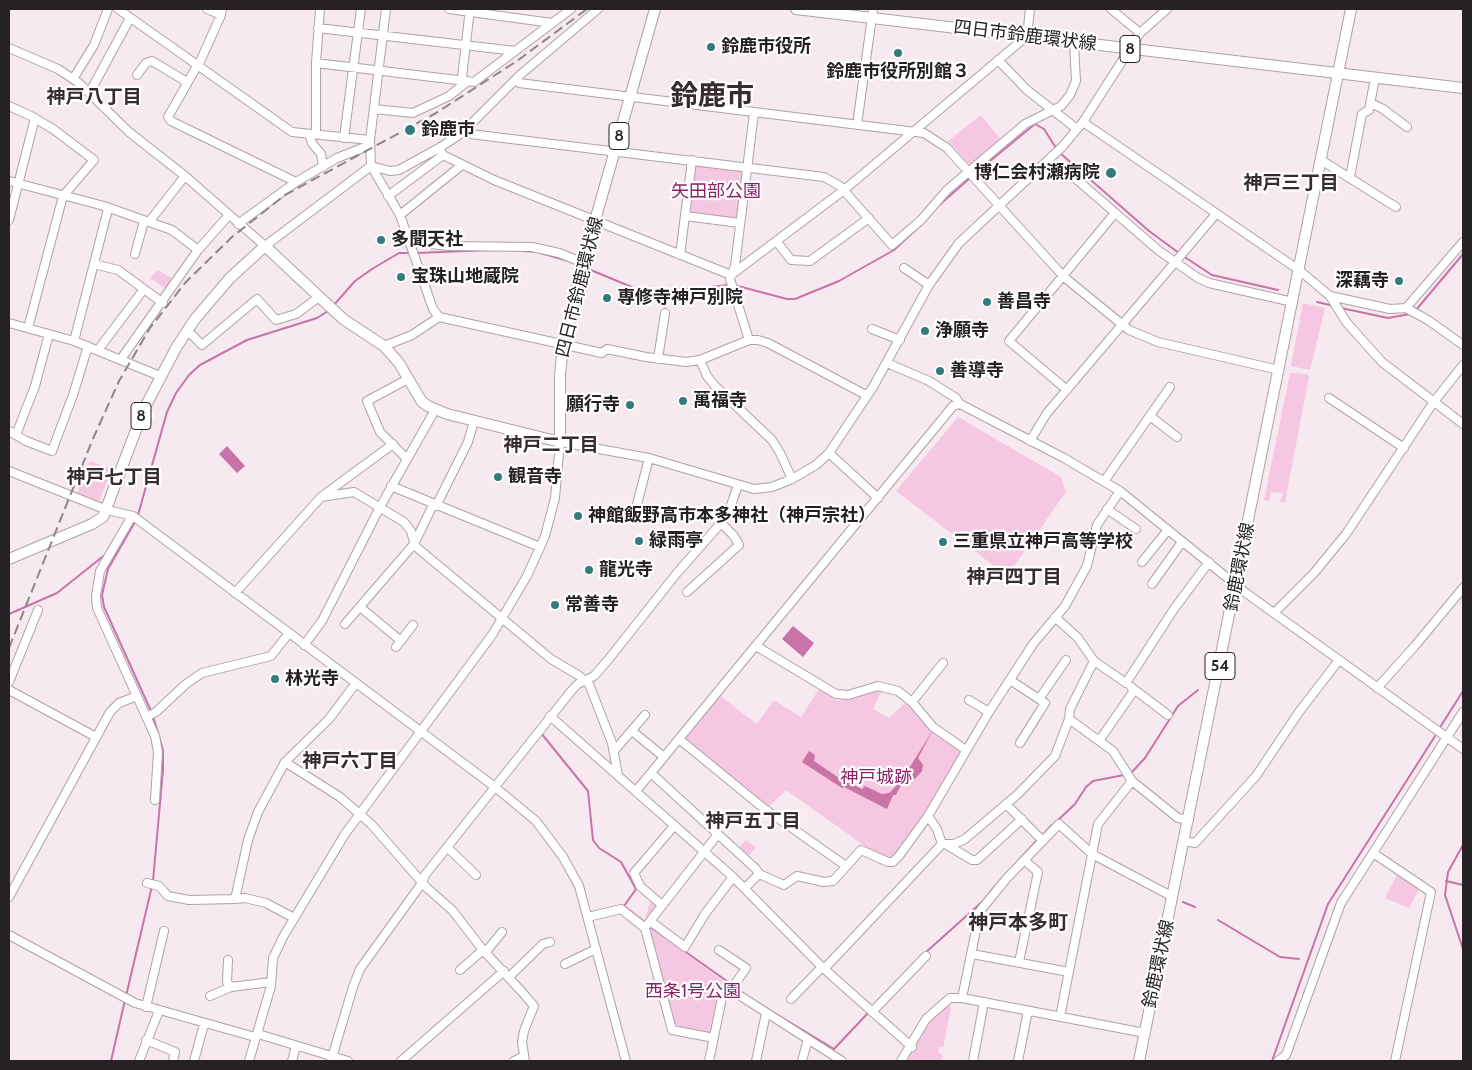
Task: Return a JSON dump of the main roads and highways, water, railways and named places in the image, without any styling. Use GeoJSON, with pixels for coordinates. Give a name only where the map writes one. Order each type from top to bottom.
{"type":"FeatureCollection","features":[{"type":"Feature","properties":{"kind":"main road","name":"四日市鈴鹿環状線"},"geometry":{"type":"LineString","coordinates":[[9,559],[92,524],[103,517],[144,409],[160,376],[188,330],[230,278],[265,246],[343,319],[384,346],[399,363],[422,402],[434,410],[560,442],[560,375],[563,346],[583,265],[655,9]]}},
{"type":"Feature","properties":{"kind":"main road","name":"四日市鈴鹿環状線"},"geometry":{"type":"LineString","coordinates":[[796,9],[873,13],[1074,43],[1463,88]]}},
{"type":"Feature","properties":{"kind":"main road","name":"鈴鹿環状線"},"geometry":{"type":"LineString","coordinates":[[1140,1061],[1351,9]]}},
{"type":"Feature","properties":{"kind":"waterway"},"geometry":{"type":"LineString","coordinates":[[973,175],[1035,124],[1044,129],[1056,148]]}},
{"type":"Feature","properties":{"kind":"waterway"},"geometry":{"type":"LineString","coordinates":[[1060,153],[1149,231],[1179,253]]}},
{"type":"Feature","properties":{"kind":"waterway"},"geometry":{"type":"LineString","coordinates":[[936,208],[970,178]]}},
{"type":"Feature","properties":{"kind":"waterway"},"geometry":{"type":"LineString","coordinates":[[734,285],[787,299],[795,299],[839,281],[894,250],[921,225]]}},
{"type":"Feature","properties":{"kind":"waterway"},"geometry":{"type":"LineString","coordinates":[[416,253],[491,250]]}},
{"type":"Feature","properties":{"kind":"waterway"},"geometry":{"type":"LineString","coordinates":[[508,250],[537,252],[572,262]]}},
{"type":"Feature","properties":{"kind":"waterway"},"geometry":{"type":"LineString","coordinates":[[333,306],[355,281],[372,269],[399,253],[411,253]]}},
{"type":"Feature","properties":{"kind":"waterway"},"geometry":{"type":"LineString","coordinates":[[1416,310],[1463,254]]}},
{"type":"Feature","properties":{"kind":"waterway"},"geometry":{"type":"LineString","coordinates":[[1183,256],[1212,275],[1278,290]]}},
{"type":"Feature","properties":{"kind":"waterway"},"geometry":{"type":"LineString","coordinates":[[586,268],[646,293],[730,285]]}},
{"type":"Feature","properties":{"kind":"waterway"},"geometry":{"type":"LineString","coordinates":[[1317,302],[1334,306]]}},
{"type":"Feature","properties":{"kind":"waterway"},"geometry":{"type":"LineString","coordinates":[[1341,308],[1388,318],[1410,314]]}},
{"type":"Feature","properties":{"kind":"waterway"},"geometry":{"type":"LineString","coordinates":[[138,515],[167,412],[176,393],[189,375],[200,365],[247,340],[317,318],[328,311]]}},
{"type":"Feature","properties":{"kind":"waterway"},"geometry":{"type":"LineString","coordinates":[[136,520],[108,569],[102,595],[104,607],[151,711]]}},
{"type":"Feature","properties":{"kind":"waterway"},"geometry":{"type":"LineString","coordinates":[[9,614],[57,593],[106,554]]}},
{"type":"Feature","properties":{"kind":"waterway"},"geometry":{"type":"LineString","coordinates":[[1131,773],[1145,758],[1178,706],[1198,690]]}},
{"type":"Feature","properties":{"kind":"waterway"},"geometry":{"type":"LineString","coordinates":[[1439,729],[1463,691]]}},
{"type":"Feature","properties":{"kind":"waterway"},"geometry":{"type":"LineString","coordinates":[[153,716],[163,750],[163,770],[153,881]]}},
{"type":"Feature","properties":{"kind":"waterway"},"geometry":{"type":"LineString","coordinates":[[541,733],[588,791],[593,840],[599,848],[621,862],[636,889],[624,906],[646,923]]}},
{"type":"Feature","properties":{"kind":"waterway"},"geometry":{"type":"LineString","coordinates":[[1272,1061],[1328,904],[1437,733]]}},
{"type":"Feature","properties":{"kind":"waterway"},"geometry":{"type":"LineString","coordinates":[[1056,822],[1075,804],[1086,787],[1093,781],[1124,775]]}},
{"type":"Feature","properties":{"kind":"waterway"},"geometry":{"type":"LineString","coordinates":[[1042,836],[1052,825]]}},
{"type":"Feature","properties":{"kind":"waterway"},"geometry":{"type":"LineString","coordinates":[[1009,871],[1038,839]]}},
{"type":"Feature","properties":{"kind":"waterway"},"geometry":{"type":"LineString","coordinates":[[1463,845],[1448,872],[1445,895],[1463,949]]}},
{"type":"Feature","properties":{"kind":"waterway"},"geometry":{"type":"LineString","coordinates":[[1446,881],[1463,885]]}},
{"type":"Feature","properties":{"kind":"waterway"},"geometry":{"type":"LineString","coordinates":[[126,996],[152,886]]}},
{"type":"Feature","properties":{"kind":"waterway"},"geometry":{"type":"LineString","coordinates":[[925,953],[983,901],[994,887]]}},
{"type":"Feature","properties":{"kind":"waterway"},"geometry":{"type":"LineString","coordinates":[[1183,902],[1195,907]]}},
{"type":"Feature","properties":{"kind":"waterway"},"geometry":{"type":"LineString","coordinates":[[1218,920],[1280,957],[1299,959]]}},
{"type":"Feature","properties":{"kind":"waterway"},"geometry":{"type":"LineString","coordinates":[[649,926],[731,984]]}},
{"type":"Feature","properties":{"kind":"waterway"},"geometry":{"type":"LineString","coordinates":[[735,987],[743,993]]}},
{"type":"Feature","properties":{"kind":"waterway"},"geometry":{"type":"LineString","coordinates":[[111,1061],[125,1000]]}},
{"type":"Feature","properties":{"kind":"waterway"},"geometry":{"type":"LineString","coordinates":[[753,1000],[834,1049],[869,1012]]}},
{"type":"Feature","properties":{"kind":"railway"},"geometry":{"type":"LineString","coordinates":[[9,648],[92,441],[119,381],[150,328],[185,283],[232,237],[285,195],[436,113],[517,61],[587,9]]}},
{"type":"Feature","properties":{"kind":"place","name":"鈴鹿市役所"},"geometry":{"type":"Point","coordinates":[711,47]}},
{"type":"Feature","properties":{"kind":"place","name":"鈴鹿市役所別館３"},"geometry":{"type":"Point","coordinates":[898,53]}},
{"type":"Feature","properties":{"kind":"place","name":"鈴鹿市"},"geometry":{"type":"Point","coordinates":[410,130]}},
{"type":"Feature","properties":{"kind":"place","name":"博仁会村瀬病院"},"geometry":{"type":"Point","coordinates":[1111,173]}},
{"type":"Feature","properties":{"kind":"place","name":"多聞天社"},"geometry":{"type":"Point","coordinates":[381,240]}},
{"type":"Feature","properties":{"kind":"place","name":"宝珠山地蔵院"},"geometry":{"type":"Point","coordinates":[401,277]}},
{"type":"Feature","properties":{"kind":"place","name":"深藕寺"},"geometry":{"type":"Point","coordinates":[1399,281]}},
{"type":"Feature","properties":{"kind":"place","name":"専修寺神戸別院"},"geometry":{"type":"Point","coordinates":[607,298]}},
{"type":"Feature","properties":{"kind":"place","name":"善昌寺"},"geometry":{"type":"Point","coordinates":[987,302]}},
{"type":"Feature","properties":{"kind":"place","name":"浄願寺"},"geometry":{"type":"Point","coordinates":[925,331]}},
{"type":"Feature","properties":{"kind":"place","name":"善導寺"},"geometry":{"type":"Point","coordinates":[940,371]}},
{"type":"Feature","properties":{"kind":"place","name":"萬福寺"},"geometry":{"type":"Point","coordinates":[683,401]}},
{"type":"Feature","properties":{"kind":"place","name":"願行寺"},"geometry":{"type":"Point","coordinates":[630,405]}},
{"type":"Feature","properties":{"kind":"place","name":"観音寺"},"geometry":{"type":"Point","coordinates":[498,477]}},
{"type":"Feature","properties":{"kind":"place","name":"神館飯野高市本多神社（神戸宗社）"},"geometry":{"type":"Point","coordinates":[578,516]}},
{"type":"Feature","properties":{"kind":"place","name":"緑雨亭"},"geometry":{"type":"Point","coordinates":[639,541]}},
{"type":"Feature","properties":{"kind":"place","name":"三重県立神戸高等学校"},"geometry":{"type":"Point","coordinates":[943,542]}},
{"type":"Feature","properties":{"kind":"place","name":"龍光寺"},"geometry":{"type":"Point","coordinates":[589,570]}},
{"type":"Feature","properties":{"kind":"place","name":"常善寺"},"geometry":{"type":"Point","coordinates":[555,605]}},
{"type":"Feature","properties":{"kind":"place","name":"林光寺"},"geometry":{"type":"Point","coordinates":[275,679]}},
{"type":"Feature","properties":{"kind":"district","name":"神戸八丁目"},"geometry":{"type":"Point","coordinates":[94,97]}},
{"type":"Feature","properties":{"kind":"district","name":"鈴鹿市"},"geometry":{"type":"Point","coordinates":[712,97]}},
{"type":"Feature","properties":{"kind":"district","name":"神戸三丁目"},"geometry":{"type":"Point","coordinates":[1291,183]}},
{"type":"Feature","properties":{"kind":"district","name":"神戸二丁目"},"geometry":{"type":"Point","coordinates":[551,445]}},
{"type":"Feature","properties":{"kind":"district","name":"神戸七丁目"},"geometry":{"type":"Point","coordinates":[114,477]}},
{"type":"Feature","properties":{"kind":"district","name":"神戸四丁目"},"geometry":{"type":"Point","coordinates":[1014,577]}},
{"type":"Feature","properties":{"kind":"district","name":"神戸六丁目"},"geometry":{"type":"Point","coordinates":[350,761]}},
{"type":"Feature","properties":{"kind":"district","name":"神戸五丁目"},"geometry":{"type":"Point","coordinates":[753,821]}},
{"type":"Feature","properties":{"kind":"district","name":"神戸本多町"},"geometry":{"type":"Point","coordinates":[1018,923]}},
{"type":"Feature","properties":{"kind":"park label","name":"矢田部公園"},"geometry":{"type":"Point","coordinates":[716,192]}},
{"type":"Feature","properties":{"kind":"park label","name":"神戸城跡"},"geometry":{"type":"Point","coordinates":[876,778]}},
{"type":"Feature","properties":{"kind":"park label","name":"西条1号公園"},"geometry":{"type":"Point","coordinates":[693,992]}}]}
